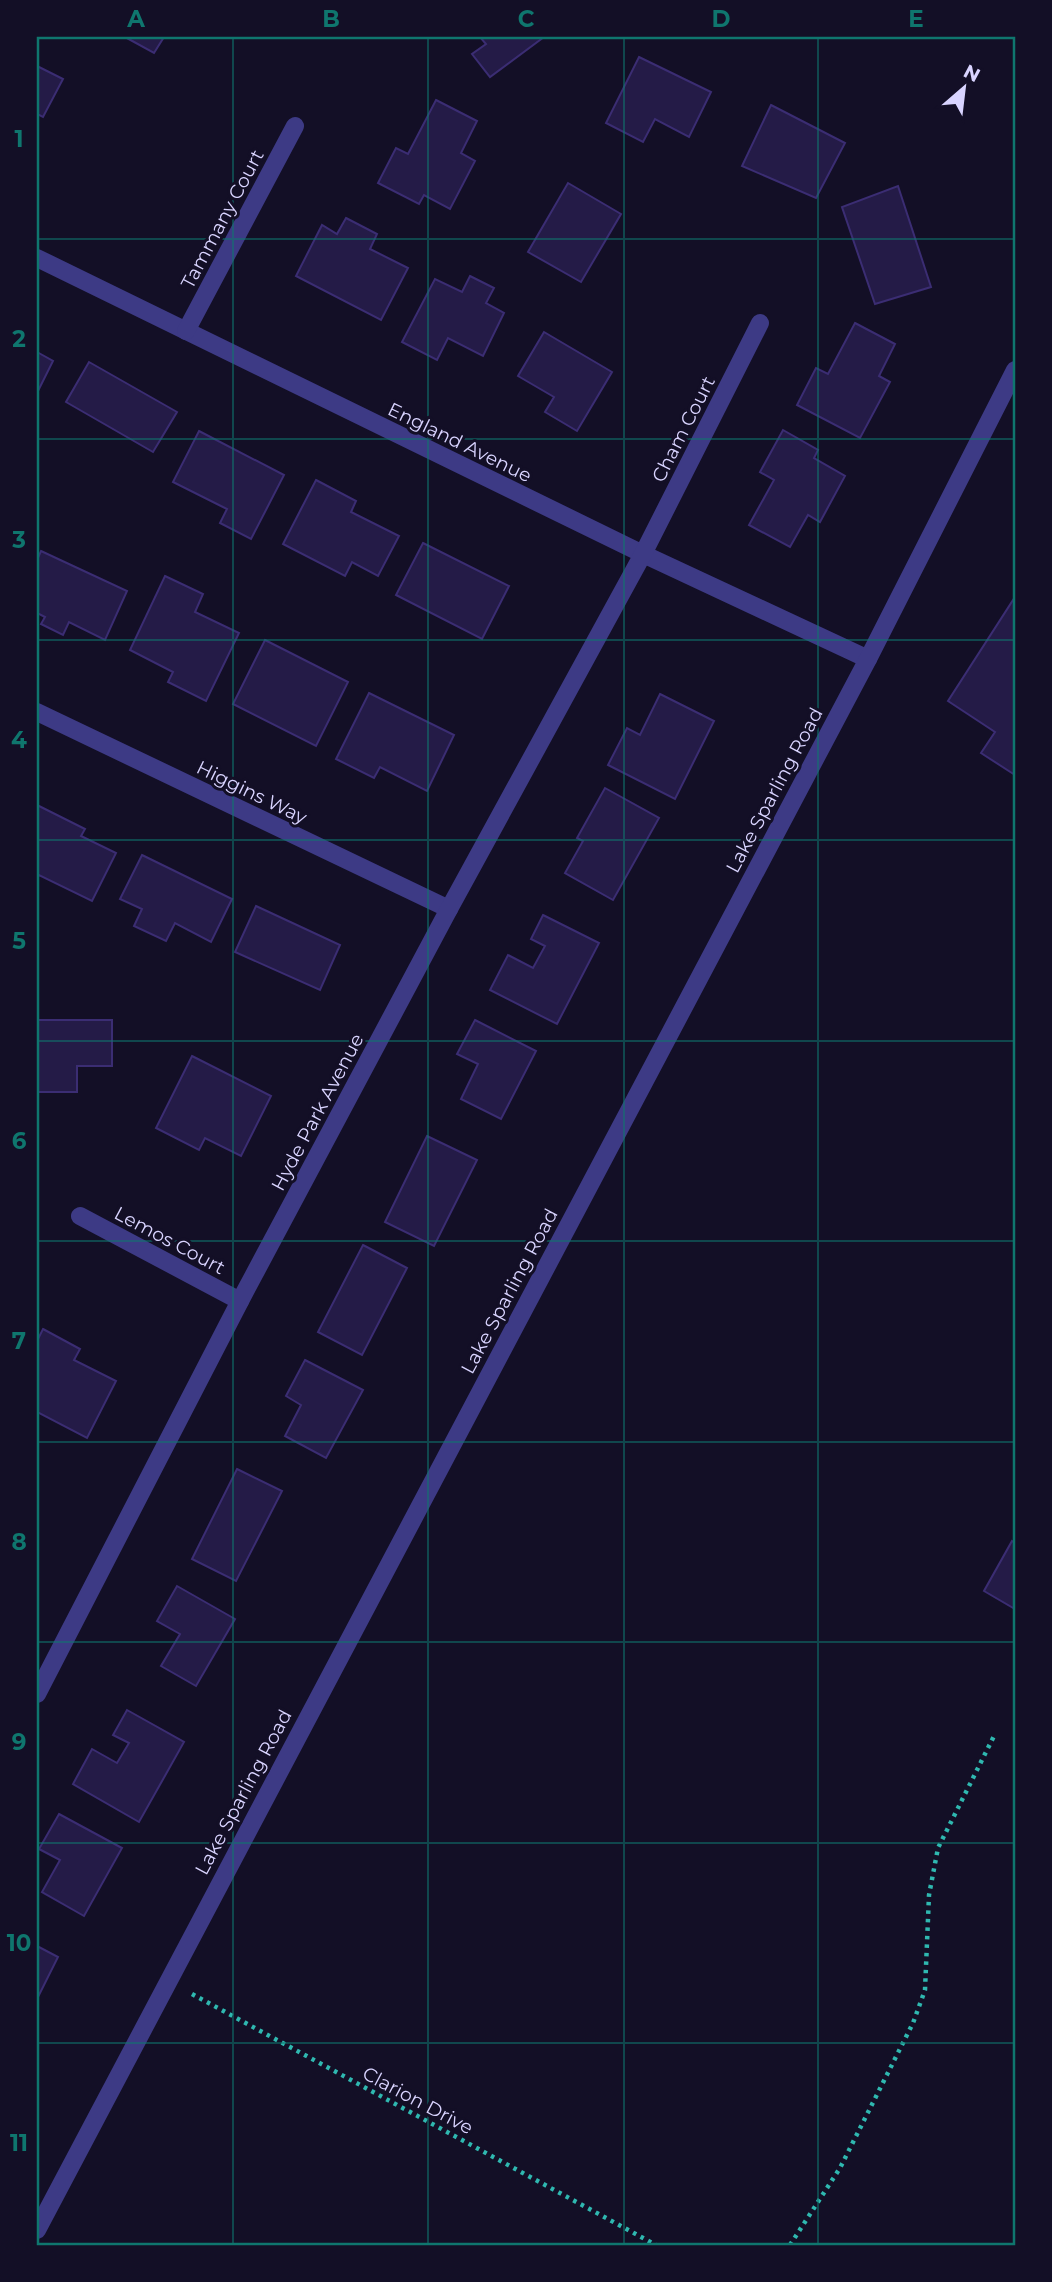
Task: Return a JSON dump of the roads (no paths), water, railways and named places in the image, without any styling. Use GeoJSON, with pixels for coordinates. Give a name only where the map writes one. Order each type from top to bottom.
{"type":"FeatureCollection","features":[{"type":"Feature","properties":{"kind":"street","name":"Tammany Court"},"geometry":{"type":"LineString","coordinates":[[186,331],[295,126]]}},
{"type":"Feature","properties":{"kind":"street","name":"England Avenue"},"geometry":{"type":"LineString","coordinates":[[37,258],[643,554],[868,659]]}},
{"type":"Feature","properties":{"kind":"street","name":"Cham Court"},"geometry":{"type":"LineString","coordinates":[[643,554],[761,323]]}},
{"type":"Feature","properties":{"kind":"street","name":"Lake Sparling Road"},"geometry":{"type":"LineString","coordinates":[[37,2230],[868,659],[1015,370]]}},
{"type":"Feature","properties":{"kind":"street","name":"Hyde Park Avenue"},"geometry":{"type":"LineString","coordinates":[[37,1692],[240,1301],[449,909],[643,554]]}},
{"type":"Feature","properties":{"kind":"street","name":"Higgins Way"},"geometry":{"type":"LineString","coordinates":[[37,712],[449,909]]}},
{"type":"Feature","properties":{"kind":"street","name":"Lemos Court"},"geometry":{"type":"LineString","coordinates":[[80,1216],[240,1301]]}}]}
